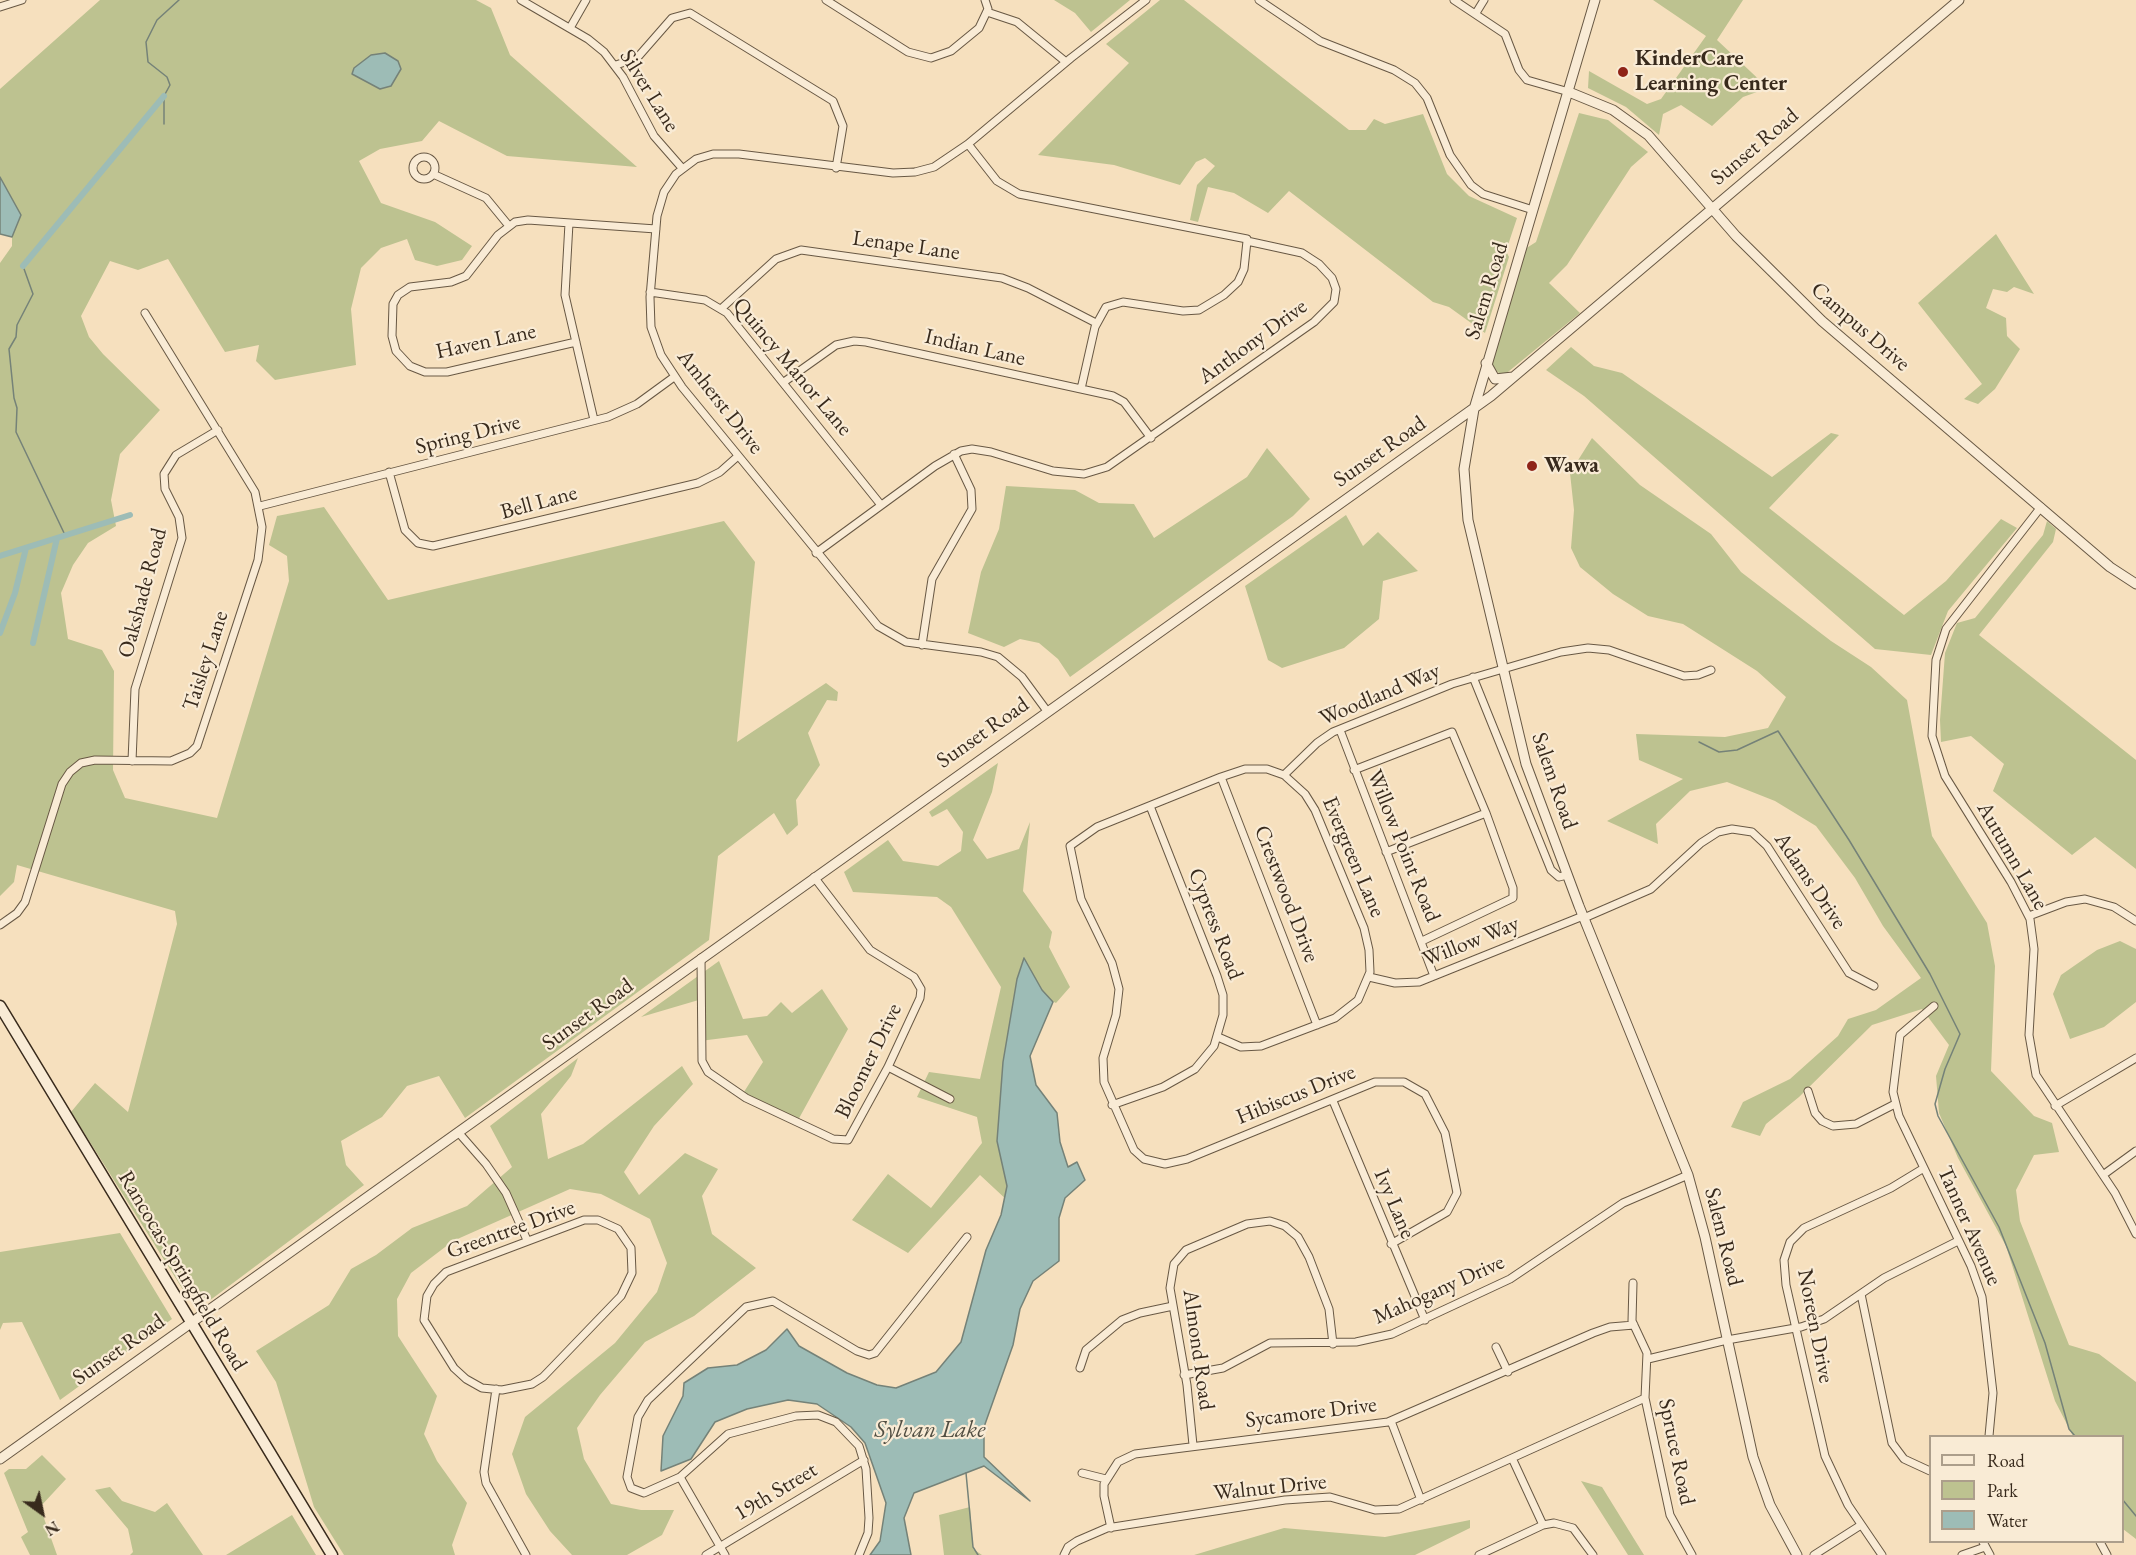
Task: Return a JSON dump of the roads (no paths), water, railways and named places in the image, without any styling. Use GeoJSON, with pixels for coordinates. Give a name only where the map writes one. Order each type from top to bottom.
{"type":"FeatureCollection","features":[{"type":"Feature","properties":{"kind":"main road","name":"Rancocas-Springfield Road"},"geometry":{"type":"LineString","coordinates":[[0,1006],[190,1324],[332,1555]]}},
{"type":"Feature","properties":{"kind":"street"},"geometry":{"type":"LineString","coordinates":[[0,7],[22,0]]}},
{"type":"Feature","properties":{"kind":"street","name":"Silver Lane"},"geometry":{"type":"LineString","coordinates":[[521,0],[570,28],[600,49],[616,65],[654,136],[682,168]]}},
{"type":"Feature","properties":{"kind":"street"},"geometry":{"type":"LineString","coordinates":[[570,28],[586,0]]}},
{"type":"Feature","properties":{"kind":"street"},"geometry":{"type":"LineString","coordinates":[[826,0],[908,52],[923,58],[938,57],[951,51],[979,28],[987,12],[986,0]]}},
{"type":"Feature","properties":{"kind":"street","name":"Amherst Drive"},"geometry":{"type":"LineString","coordinates":[[1047,711],[1024,680],[1010,665],[998,657],[975,651],[922,645],[899,639],[878,626],[816,553],[674,376],[661,355],[650,317],[656,229],[664,192],[682,168],[699,158],[722,153],[893,173],[915,172],[934,167],[968,144],[1066,62],[1146,0]]}},
{"type":"Feature","properties":{"kind":"street"},"geometry":{"type":"LineString","coordinates":[[1259,0],[1320,41],[1394,70],[1414,83],[1427,98],[1447,149],[1471,185],[1483,194],[1533,210]]}},
{"type":"Feature","properties":{"kind":"street"},"geometry":{"type":"LineString","coordinates":[[1454,0],[1505,34],[1519,70],[1527,80],[1569,92]]}},
{"type":"Feature","properties":{"kind":"street"},"geometry":{"type":"LineString","coordinates":[[1476,13],[1484,0]]}},
{"type":"Feature","properties":{"kind":"street","name":"Salem Road"},"geometry":{"type":"LineString","coordinates":[[1595,0],[1486,362],[1474,409],[1464,469],[1467,511],[1525,761],[1567,875],[1688,1175],[1702,1225],[1757,1469],[1775,1516],[1797,1555]]}},
{"type":"Feature","properties":{"kind":"street","name":"Sunset Road"},"geometry":{"type":"LineString","coordinates":[[0,1458],[1474,409],[1959,0]]}},
{"type":"Feature","properties":{"kind":"street"},"geometry":{"type":"LineString","coordinates":[[987,12],[1017,22],[1066,62]]}},
{"type":"Feature","properties":{"kind":"street"},"geometry":{"type":"LineString","coordinates":[[616,65],[637,58],[672,18],[690,13],[833,101],[843,126],[836,168]]}},
{"type":"Feature","properties":{"kind":"street","name":"Campus Drive"},"geometry":{"type":"LineString","coordinates":[[1569,92],[1613,110],[1641,129],[1751,251],[1822,321],[2110,567],[2136,584]]}},
{"type":"Feature","properties":{"kind":"street","name":"Anthony Drive"},"geometry":{"type":"LineString","coordinates":[[816,553],[954,454],[977,449],[1053,471],[1084,474],[1111,465],[1314,322],[1334,302],[1336,289],[1332,278],[1308,256],[1298,251],[1014,193],[997,181],[968,144]]}},
{"type":"Feature","properties":{"kind":"street"},"geometry":{"type":"LineString","coordinates":[[433,174],[482,196],[509,225],[528,220],[656,229]]}},
{"type":"Feature","properties":{"kind":"street"},"geometry":{"type":"LineString","coordinates":[[568,223],[565,292],[594,420]]}},
{"type":"Feature","properties":{"kind":"street","name":"Haven Lane"},"geometry":{"type":"LineString","coordinates":[[509,225],[466,276],[451,282],[410,286],[398,295],[392,315],[392,336],[396,351],[410,366],[436,373],[576,342]]}},
{"type":"Feature","properties":{"kind":"street"},"geometry":{"type":"LineString","coordinates":[[1081,389],[1096,323],[1106,307],[1118,302],[1188,312],[1208,305],[1239,282],[1244,268],[1247,241]]}},
{"type":"Feature","properties":{"kind":"street","name":"Lenape Lane"},"geometry":{"type":"LineString","coordinates":[[722,308],[776,259],[801,250],[1002,278],[1028,288],[1096,323]]}},
{"type":"Feature","properties":{"kind":"street","name":"Quincy Manor Lane"},"geometry":{"type":"LineString","coordinates":[[650,292],[700,298],[722,308],[881,505]]}},
{"type":"Feature","properties":{"kind":"street","name":"Taisley Lane"},"geometry":{"type":"LineString","coordinates":[[0,925],[17,913],[25,902],[62,784],[70,772],[81,763],[95,759],[171,761],[190,753],[197,746],[258,560],[262,527],[260,506],[248,479],[145,313]]}},
{"type":"Feature","properties":{"kind":"street","name":"Indian Lane"},"geometry":{"type":"LineString","coordinates":[[784,382],[836,345],[854,341],[1119,399],[1151,438]]}},
{"type":"Feature","properties":{"kind":"street"},"geometry":{"type":"LineString","coordinates":[[1486,362],[1495,379],[1515,376]]}},
{"type":"Feature","properties":{"kind":"street","name":"Spring Drive"},"geometry":{"type":"LineString","coordinates":[[260,506],[627,410],[674,376]]}},
{"type":"Feature","properties":{"kind":"street","name":"Oakshade Road"},"geometry":{"type":"LineString","coordinates":[[132,761],[135,689],[182,538],[179,517],[165,489],[164,474],[176,455],[218,430]]}},
{"type":"Feature","properties":{"kind":"street"},"geometry":{"type":"LineString","coordinates":[[922,645],[928,591],[932,579],[972,509],[971,490],[954,454]]}},
{"type":"Feature","properties":{"kind":"street","name":"Bell Lane"},"geometry":{"type":"LineString","coordinates":[[389,472],[405,530],[418,543],[432,546],[698,483],[720,472],[738,456]]}},
{"type":"Feature","properties":{"kind":"street","name":"Autumn Lane"},"geometry":{"type":"LineString","coordinates":[[2041,507],[1946,629],[1936,660],[1931,719],[1933,745],[1941,769],[2011,882],[2029,916],[2034,949],[2029,1000],[2030,1051],[2036,1075],[2103,1175],[2125,1210],[2136,1234]]}},
{"type":"Feature","properties":{"kind":"street","name":"Woodland Way"},"geometry":{"type":"LineString","coordinates":[[1284,775],[1317,743],[1340,730],[1473,677],[1503,670],[1539,657],[1588,648],[1616,651],[1684,676],[1698,675],[1711,670]]}},
{"type":"Feature","properties":{"kind":"street"},"geometry":{"type":"LineString","coordinates":[[1473,677],[1551,870],[1559,877],[1567,875]]}},
{"type":"Feature","properties":{"kind":"street","name":"Willow Point Road"},"geometry":{"type":"LineString","coordinates":[[1340,730],[1434,976]]}},
{"type":"Feature","properties":{"kind":"street"},"geometry":{"type":"LineString","coordinates":[[1354,770],[1452,732],[1486,813],[1513,888],[1513,898],[1422,941]]}},
{"type":"Feature","properties":{"kind":"street"},"geometry":{"type":"LineString","coordinates":[[1113,1105],[1102,1068],[1106,1043],[1118,1006],[1118,982],[1081,899],[1070,848],[1072,844],[1097,827],[1221,777],[1256,768],[1284,775]]}},
{"type":"Feature","properties":{"kind":"street","name":"Evergreen Lane"},"geometry":{"type":"LineString","coordinates":[[1284,775],[1309,799],[1324,829],[1366,935],[1370,957],[1369,976]]}},
{"type":"Feature","properties":{"kind":"street","name":"Crestwood Drive"},"geometry":{"type":"LineString","coordinates":[[1221,777],[1317,1025]]}},
{"type":"Feature","properties":{"kind":"street","name":"Cypress Road"},"geometry":{"type":"LineString","coordinates":[[1113,1105],[1180,1079],[1202,1063],[1218,1037],[1224,1009],[1219,982],[1150,806]]}},
{"type":"Feature","properties":{"kind":"street"},"geometry":{"type":"LineString","coordinates":[[1386,852],[1486,813]]}},
{"type":"Feature","properties":{"kind":"street","name":"Adams Drive"},"geometry":{"type":"LineString","coordinates":[[1584,917],[1651,889],[1701,843],[1718,832],[1732,829],[1752,832],[1767,846],[1849,973],[1874,986]]}},
{"type":"Feature","properties":{"kind":"street","name":"Bloomer Drive"},"geometry":{"type":"LineString","coordinates":[[701,958],[702,1061],[712,1077],[746,1098],[833,1139],[848,1140],[888,1066],[920,998],[921,985],[914,977],[870,950],[814,877]]}},
{"type":"Feature","properties":{"kind":"street"},"geometry":{"type":"LineString","coordinates":[[2029,916],[2066,902],[2085,899],[2107,904],[2136,921]]}},
{"type":"Feature","properties":{"kind":"street","name":"Willow Way"},"geometry":{"type":"LineString","coordinates":[[1369,976],[1400,983],[1414,983],[1584,917]]}},
{"type":"Feature","properties":{"kind":"street"},"geometry":{"type":"LineString","coordinates":[[1218,1037],[1241,1047],[1261,1046],[1317,1025],[1348,1011],[1362,993],[1369,976]]}},
{"type":"Feature","properties":{"kind":"street","name":"Tanner Avenue"},"geometry":{"type":"LineString","coordinates":[[1934,1006],[1900,1035],[1894,1074],[1895,1104],[1978,1284],[1986,1318],[1994,1393],[1989,1435]]}},
{"type":"Feature","properties":{"kind":"street"},"geometry":{"type":"LineString","coordinates":[[2055,1106],[2136,1058]]}},
{"type":"Feature","properties":{"kind":"street"},"geometry":{"type":"LineString","coordinates":[[888,1066],[950,1099]]}},
{"type":"Feature","properties":{"kind":"street","name":"Hibiscus Drive"},"geometry":{"type":"LineString","coordinates":[[1113,1105],[1127,1138],[1138,1154],[1158,1164],[1180,1161],[1333,1101],[1375,1082],[1404,1082],[1425,1094],[1445,1133],[1457,1193],[1447,1212],[1391,1244]]}},
{"type":"Feature","properties":{"kind":"street"},"geometry":{"type":"LineString","coordinates":[[1808,1091],[1815,1113],[1822,1121],[1833,1126],[1856,1124],[1895,1104]]}},
{"type":"Feature","properties":{"kind":"street","name":"Ivy Lane"},"geometry":{"type":"LineString","coordinates":[[1333,1101],[1391,1244],[1425,1320]]}},
{"type":"Feature","properties":{"kind":"street"},"geometry":{"type":"LineString","coordinates":[[458,1132],[486,1164],[506,1193],[528,1240]]}},
{"type":"Feature","properties":{"kind":"street"},"geometry":{"type":"LineString","coordinates":[[2103,1175],[2136,1151]]}},
{"type":"Feature","properties":{"kind":"street","name":"Noreen Drive"},"geometry":{"type":"LineString","coordinates":[[1882,1555],[1838,1486],[1823,1450],[1784,1273],[1785,1254],[1794,1237],[1815,1221],[1891,1188],[1924,1168]]}},
{"type":"Feature","properties":{"kind":"street","name":"Mahogany Drive"},"geometry":{"type":"LineString","coordinates":[[1184,1375],[1223,1368],[1270,1343],[1333,1344],[1385,1337],[1515,1276],[1623,1203],[1688,1175]]}},
{"type":"Feature","properties":{"kind":"street","name":"Greentree Drive"},"geometry":{"type":"LineString","coordinates":[[598,1220],[618,1229],[631,1248],[633,1274],[621,1296],[543,1377],[532,1384],[496,1389],[478,1386],[454,1368],[424,1320],[425,1304],[430,1290],[446,1272],[570,1223],[598,1220]]}},
{"type":"Feature","properties":{"kind":"street","name":"Almond Road"},"geometry":{"type":"LineString","coordinates":[[1193,1445],[1170,1275],[1177,1258],[1186,1250],[1247,1224],[1275,1222],[1294,1232],[1307,1252],[1329,1312],[1333,1344]]}},
{"type":"Feature","properties":{"kind":"street"},"geometry":{"type":"LineString","coordinates":[[859,1555],[868,1533],[869,1518],[864,1460],[859,1446],[841,1426],[831,1419],[810,1414],[763,1423],[728,1434],[680,1477],[644,1493],[631,1488],[628,1471],[640,1411],[746,1307],[773,1301],[857,1351],[869,1355],[875,1353],[967,1237]]}},
{"type":"Feature","properties":{"kind":"street"},"geometry":{"type":"LineString","coordinates":[[1648,1359],[1727,1340],[1797,1328],[1830,1316],[1884,1278],[1958,1241]]}},
{"type":"Feature","properties":{"kind":"street","name":"Spruce Road"},"geometry":{"type":"LineString","coordinates":[[1634,1283],[1631,1312],[1648,1359],[1645,1398],[1670,1515],[1692,1555]]}},
{"type":"Feature","properties":{"kind":"street"},"geometry":{"type":"LineString","coordinates":[[1861,1294],[1892,1443],[1904,1459],[1929,1471]]}},
{"type":"Feature","properties":{"kind":"street"},"geometry":{"type":"LineString","coordinates":[[1080,1368],[1086,1350],[1122,1320],[1140,1313],[1173,1306]]}},
{"type":"Feature","properties":{"kind":"street","name":"Sycamore Drive"},"geometry":{"type":"LineString","coordinates":[[1106,1479],[1118,1462],[1129,1456],[1193,1445],[1391,1421],[1508,1372],[1593,1333],[1610,1327],[1634,1325]]}},
{"type":"Feature","properties":{"kind":"street"},"geometry":{"type":"LineString","coordinates":[[1496,1347],[1508,1372]]}},
{"type":"Feature","properties":{"kind":"street"},"geometry":{"type":"LineString","coordinates":[[496,1389],[490,1416],[484,1472],[486,1483],[526,1555]]}},
{"type":"Feature","properties":{"kind":"street","name":"Walnut Drive"},"geometry":{"type":"LineString","coordinates":[[1064,1555],[1068,1547],[1077,1541],[1111,1528],[1318,1496],[1330,1497],[1384,1512],[1421,1500],[1645,1398]]}},
{"type":"Feature","properties":{"kind":"street"},"geometry":{"type":"LineString","coordinates":[[1391,1421],[1421,1500]]}},
{"type":"Feature","properties":{"kind":"street"},"geometry":{"type":"LineString","coordinates":[[1512,1458],[1543,1525]]}},
{"type":"Feature","properties":{"kind":"street","name":"19th Street"},"geometry":{"type":"LineString","coordinates":[[706,1555],[864,1460]]}},
{"type":"Feature","properties":{"kind":"street"},"geometry":{"type":"LineString","coordinates":[[1082,1473],[1106,1479],[1103,1492],[1111,1528]]}},
{"type":"Feature","properties":{"kind":"street"},"geometry":{"type":"LineString","coordinates":[[680,1477],[725,1555]]}},
{"type":"Feature","properties":{"kind":"street"},"geometry":{"type":"LineString","coordinates":[[1479,1555],[1543,1525],[1563,1524],[1573,1528],[1593,1555]]}},
{"type":"Feature","properties":{"kind":"street"},"geometry":{"type":"LineString","coordinates":[[1814,1555],[1861,1525]]}},
{"type":"Feature","properties":{"kind":"street"},"geometry":{"type":"LineString","coordinates":[[1962,1555],[1984,1544],[1990,1555]]}},
{"type":"Feature","properties":{"kind":"water"},"geometry":{"type":"Polygon","coordinates":[[[385,53],[398,61],[401,69],[391,86],[380,89],[352,74],[354,68],[371,55],[385,53]]]}},
{"type":"Feature","properties":{"kind":"water"},"geometry":{"type":"Polygon","coordinates":[[[0,177],[21,215],[12,237],[0,234],[0,177]]]}},
{"type":"Feature","properties":{"kind":"water","name":"Sylvan Lake"},"geometry":{"type":"Polygon","coordinates":[[[1024,958],[1042,990],[1053,1002],[1030,1056],[1036,1085],[1057,1113],[1060,1142],[1068,1167],[1077,1162],[1085,1180],[1065,1198],[1059,1218],[1059,1261],[1033,1281],[1020,1309],[1013,1345],[984,1427],[984,1457],[1030,1501],[984,1466],[914,1493],[904,1518],[911,1555],[870,1555],[880,1541],[886,1503],[865,1443],[851,1427],[817,1404],[788,1400],[747,1409],[715,1422],[691,1459],[661,1471],[663,1436],[683,1396],[684,1383],[708,1368],[737,1365],[766,1350],[787,1329],[799,1346],[847,1373],[877,1385],[896,1388],[936,1372],[961,1342],[986,1250],[1001,1215],[1007,1186],[997,1141],[1003,1062],[1017,979],[1024,958]]]}},
{"type":"Feature","properties":{"kind":"waterway"},"geometry":{"type":"LineString","coordinates":[[164,124],[164,96],[170,85],[167,77],[148,62],[146,42],[157,20],[179,0]]}},
{"type":"Feature","properties":{"kind":"waterway"},"geometry":{"type":"LineString","coordinates":[[23,266],[164,96]]}},
{"type":"Feature","properties":{"kind":"waterway"},"geometry":{"type":"LineString","coordinates":[[23,266],[33,294],[17,325],[16,337],[9,349],[17,408],[16,432],[65,535]]}},
{"type":"Feature","properties":{"kind":"waterway"},"geometry":{"type":"LineString","coordinates":[[0,556],[130,515]]}},
{"type":"Feature","properties":{"kind":"waterway"},"geometry":{"type":"LineString","coordinates":[[33,643],[57,538]]}},
{"type":"Feature","properties":{"kind":"waterway"},"geometry":{"type":"LineString","coordinates":[[0,633],[15,593],[26,548]]}},
{"type":"Feature","properties":{"kind":"waterway"},"geometry":{"type":"LineString","coordinates":[[1699,742],[1719,752],[1737,750],[1778,731],[1849,840],[1930,974],[1960,1034],[1945,1069],[1935,1104],[1938,1116],[1999,1227],[2045,1343],[2069,1429],[2074,1435]]}},
{"type":"Feature","properties":{"kind":"waterway"},"geometry":{"type":"LineString","coordinates":[[966,1473],[973,1547],[978,1555]]}},
{"type":"Feature","properties":{"kind":"waterway"},"geometry":{"type":"LineString","coordinates":[[2124,1501],[2136,1516]]}},
{"type":"Feature","properties":{"kind":"place","name":"KinderCare Learning Center"},"geometry":{"type":"Point","coordinates":[1623,72]}},
{"type":"Feature","properties":{"kind":"place","name":"Wawa"},"geometry":{"type":"Point","coordinates":[1532,466]}}]}
